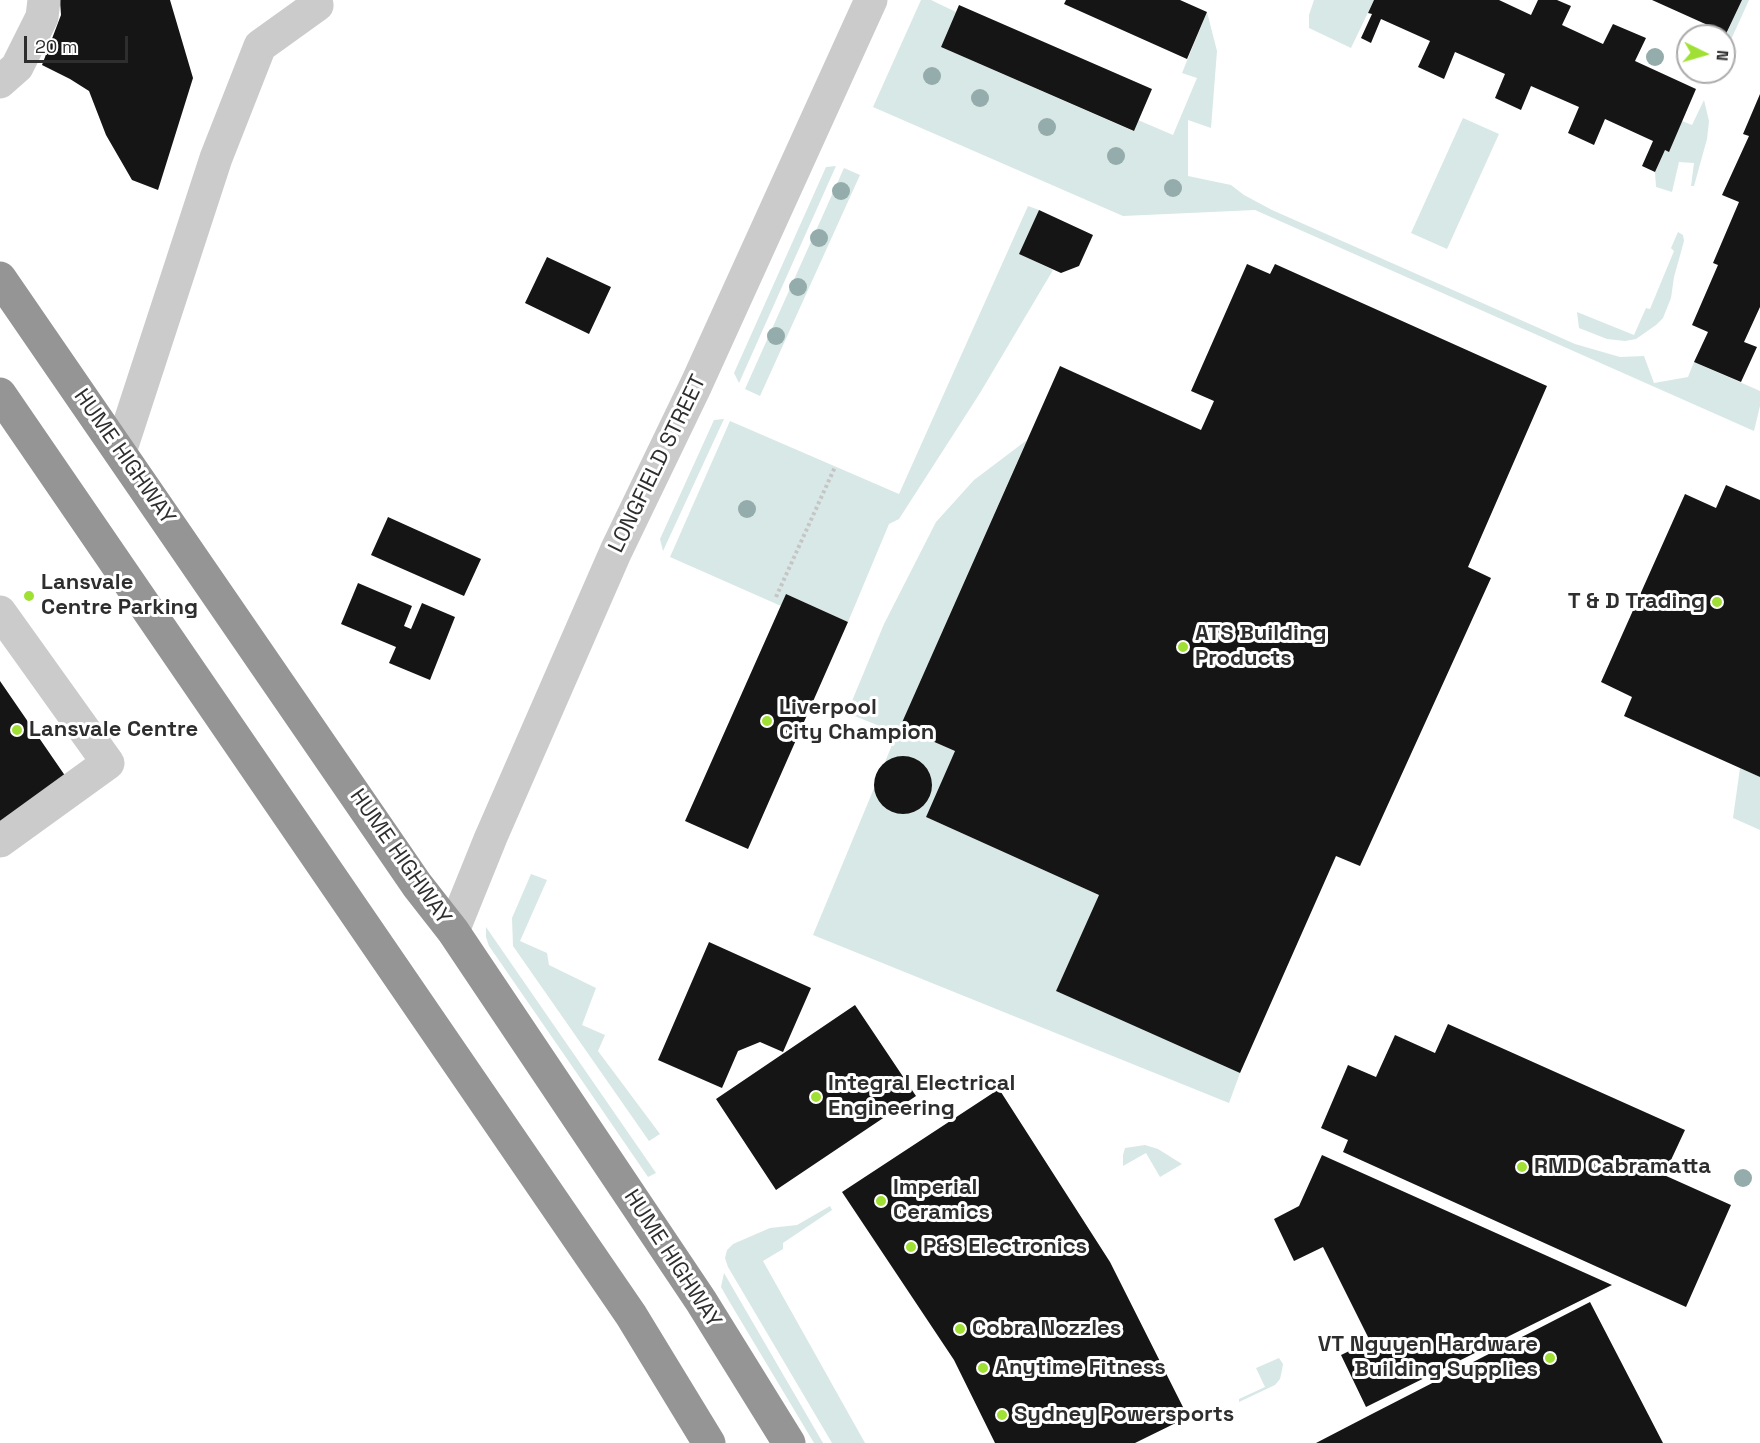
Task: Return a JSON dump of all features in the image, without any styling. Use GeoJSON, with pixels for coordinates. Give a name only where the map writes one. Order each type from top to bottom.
{"type":"FeatureCollection","features":[{"type":"Feature","properties":{"kind":"highway","name":"HUME HIGHWAY"},"geometry":{"type":"LineString","coordinates":[[0,278],[417,885],[453,932],[701,1301],[789,1443]]}},
{"type":"Feature","properties":{"kind":"highway"},"geometry":{"type":"LineString","coordinates":[[0,394],[631,1315],[709,1443]]}},
{"type":"Feature","properties":{"kind":"street"},"geometry":{"type":"LineString","coordinates":[[0,82],[17,67],[42,17],[44,0]]}},
{"type":"Feature","properties":{"kind":"street"},"geometry":{"type":"LineString","coordinates":[[120,452],[216,158],[260,46],[317,4],[316,0]]}},
{"type":"Feature","properties":{"kind":"street","name":"LONGFIELD STREET"},"geometry":{"type":"LineString","coordinates":[[453,932],[491,837],[616,551],[701,375],[871,0]]}},
{"type":"Feature","properties":{"kind":"street"},"geometry":{"type":"LineString","coordinates":[[0,612],[108,763],[0,841]]}},
{"type":"Feature","properties":{"kind":"path"},"geometry":{"type":"LineString","coordinates":[[776,597],[836,467]]}},
{"type":"Feature","properties":{"kind":"shaded area"},"geometry":{"type":"Polygon","coordinates":[[[921,0],[931,0],[956,12],[941,47],[1133,131],[1138,120],[1173,135],[1197,78],[1182,73],[1207,12],[1217,51],[1211,128],[1188,120],[1188,176],[1231,185],[1272,210],[1575,344],[1620,357],[1644,356],[1654,383],[1688,377],[1694,362],[1760,391],[1760,406],[1754,431],[1255,210],[1123,216],[873,107],[921,0]]]}},
{"type":"Feature","properties":{"kind":"shaded area"},"geometry":{"type":"Polygon","coordinates":[[[1314,0],[1374,0],[1351,48],[1309,28],[1309,15],[1314,0]]]}},
{"type":"Feature","properties":{"kind":"shaded area"},"geometry":{"type":"Polygon","coordinates":[[[1742,0],[1749,0],[1736,29],[1736,24],[1731,24],[1742,0]]]}},
{"type":"Feature","properties":{"kind":"shaded area"},"geometry":{"type":"Polygon","coordinates":[[[1704,100],[1709,121],[1707,139],[1694,186],[1691,186],[1694,163],[1679,162],[1672,192],[1656,187],[1655,172],[1665,150],[1668,151],[1682,121],[1692,125],[1704,100]]]}},
{"type":"Feature","properties":{"kind":"shaded area"},"geometry":{"type":"Polygon","coordinates":[[[1463,118],[1499,134],[1447,249],[1411,233],[1463,118]]]}},
{"type":"Feature","properties":{"kind":"shaded area"},"geometry":{"type":"Polygon","coordinates":[[[836,166],[739,383],[734,373],[826,167],[836,166]]]}},
{"type":"Feature","properties":{"kind":"shaded area"},"geometry":{"type":"Polygon","coordinates":[[[844,168],[860,175],[760,396],[745,389],[844,168]]]}},
{"type":"Feature","properties":{"kind":"shaded area"},"geometry":{"type":"Polygon","coordinates":[[[1028,206],[1039,210],[1020,254],[1053,270],[980,393],[899,519],[889,524],[848,622],[786,594],[781,606],[670,557],[730,421],[899,494],[1028,206]]]}},
{"type":"Feature","properties":{"kind":"shaded area"},"geometry":{"type":"Polygon","coordinates":[[[1678,232],[1683,235],[1684,241],[1671,298],[1663,318],[1656,325],[1636,339],[1625,341],[1607,339],[1579,328],[1577,312],[1634,335],[1646,308],[1650,309],[1674,251],[1671,248],[1678,232]]]}},
{"type":"Feature","properties":{"kind":"shaded area"},"geometry":{"type":"Polygon","coordinates":[[[724,419],[663,551],[660,539],[714,420],[724,419]]]}},
{"type":"Feature","properties":{"kind":"shaded area"},"geometry":{"type":"Polygon","coordinates":[[[1027,440],[900,727],[955,751],[926,817],[1099,895],[1056,991],[1240,1073],[1229,1103],[813,935],[897,733],[847,713],[884,624],[936,522],[974,480],[1027,440]]]}},
{"type":"Feature","properties":{"kind":"shaded area"},"geometry":{"type":"Polygon","coordinates":[[[1740,768],[1760,777],[1760,830],[1733,818],[1740,768]]]}},
{"type":"Feature","properties":{"kind":"shaded area"},"geometry":{"type":"Polygon","coordinates":[[[531,874],[547,880],[520,941],[547,953],[549,965],[596,988],[582,1025],[605,1035],[598,1051],[660,1134],[649,1141],[513,946],[512,918],[531,874]]]}},
{"type":"Feature","properties":{"kind":"shaded area"},"geometry":{"type":"Polygon","coordinates":[[[486,927],[656,1173],[648,1177],[489,946],[486,927]]]}},
{"type":"Feature","properties":{"kind":"shaded area"},"geometry":{"type":"Polygon","coordinates":[[[1145,1145],[1158,1149],[1182,1164],[1160,1177],[1146,1153],[1123,1166],[1125,1148],[1145,1145]]]}},
{"type":"Feature","properties":{"kind":"shaded area"},"geometry":{"type":"Polygon","coordinates":[[[830,1206],[832,1210],[783,1243],[783,1249],[763,1261],[865,1443],[832,1443],[728,1267],[725,1258],[727,1250],[733,1244],[770,1228],[797,1225],[830,1206]]]}},
{"type":"Feature","properties":{"kind":"shaded area"},"geometry":{"type":"Polygon","coordinates":[[[724,1273],[823,1443],[814,1443],[729,1301],[721,1287],[724,1273]]]}},
{"type":"Feature","properties":{"kind":"shaded area"},"geometry":{"type":"Polygon","coordinates":[[[1279,1358],[1283,1364],[1280,1379],[1275,1385],[1239,1402],[1239,1399],[1265,1387],[1256,1368],[1279,1358]]]}},
{"type":"Feature","properties":{"kind":"building"},"geometry":{"type":"Polygon","coordinates":[[[60,0],[170,0],[193,78],[158,190],[132,180],[106,135],[89,91],[42,65],[61,15],[60,0]]]}},
{"type":"Feature","properties":{"kind":"building"},"geometry":{"type":"Polygon","coordinates":[[[1066,0],[1180,0],[1207,12],[1187,59],[1064,4],[1066,0]]]}},
{"type":"Feature","properties":{"kind":"building"},"geometry":{"type":"Polygon","coordinates":[[[1374,0],[1499,0],[1531,15],[1538,0],[1557,0],[1571,6],[1562,25],[1603,44],[1613,24],[1646,38],[1635,61],[1676,80],[1676,84],[1685,84],[1696,89],[1669,152],[1665,150],[1655,172],[1642,166],[1653,141],[1605,119],[1594,145],[1568,133],[1579,107],[1531,86],[1521,110],[1495,98],[1505,74],[1455,52],[1444,79],[1418,67],[1430,41],[1381,19],[1371,43],[1361,38],[1372,14],[1368,13],[1374,0]]]}},
{"type":"Feature","properties":{"kind":"building"},"geometry":{"type":"Polygon","coordinates":[[[1652,0],[1742,0],[1731,24],[1705,24],[1652,0]]]}},
{"type":"Feature","properties":{"kind":"building"},"geometry":{"type":"Polygon","coordinates":[[[959,5],[1152,89],[1134,131],[941,47],[959,5]]]}},
{"type":"Feature","properties":{"kind":"building"},"geometry":{"type":"Polygon","coordinates":[[[1760,94],[1760,307],[1744,342],[1757,347],[1741,382],[1694,362],[1708,332],[1692,325],[1718,265],[1713,263],[1739,202],[1722,195],[1749,136],[1743,134],[1760,94]]]}},
{"type":"Feature","properties":{"kind":"building"},"geometry":{"type":"Polygon","coordinates":[[[1039,210],[1093,235],[1079,266],[1061,273],[1019,254],[1039,210]]]}},
{"type":"Feature","properties":{"kind":"building"},"geometry":{"type":"Polygon","coordinates":[[[547,257],[611,287],[589,334],[525,303],[547,257]]]}},
{"type":"Feature","properties":{"kind":"building","name":"ATS Building Products"},"geometry":{"type":"Polygon","coordinates":[[[1247,264],[1270,274],[1275,264],[1547,386],[1468,567],[1491,578],[1360,866],[1336,856],[1240,1073],[1056,991],[1099,895],[926,817],[955,751],[900,727],[1060,366],[1201,430],[1214,401],[1191,391],[1247,264]]]}},
{"type":"Feature","properties":{"kind":"building","name":"T & D Trading"},"geometry":{"type":"Polygon","coordinates":[[[1726,485],[1760,500],[1760,777],[1624,716],[1632,697],[1601,682],[1685,494],[1716,508],[1726,485]]]}},
{"type":"Feature","properties":{"kind":"building"},"geometry":{"type":"Polygon","coordinates":[[[388,517],[481,559],[464,596],[371,555],[388,517]]]}},
{"type":"Feature","properties":{"kind":"building"},"geometry":{"type":"Polygon","coordinates":[[[358,583],[412,606],[404,626],[411,629],[422,603],[455,617],[430,680],[389,663],[396,647],[341,624],[358,583]]]}},
{"type":"Feature","properties":{"kind":"building","name":"Liverpool City Champion"},"geometry":{"type":"Polygon","coordinates":[[[786,594],[848,622],[748,849],[685,821],[786,594]]]}},
{"type":"Feature","properties":{"kind":"building","name":"Lansvale Centre"},"geometry":{"type":"Polygon","coordinates":[[[0,681],[68,780],[0,827],[0,681]]]}},
{"type":"Feature","properties":{"kind":"building"},"geometry":{"type":"Polygon","coordinates":[[[903,756],[914,758],[927,769],[932,785],[930,796],[919,809],[903,814],[892,812],[879,801],[874,785],[876,774],[887,761],[903,756]]]}},
{"type":"Feature","properties":{"kind":"building"},"geometry":{"type":"Polygon","coordinates":[[[709,942],[811,988],[783,1052],[760,1042],[738,1051],[722,1088],[658,1060],[709,942]]]}},
{"type":"Feature","properties":{"kind":"building","name":"Integral Electrical Engineering"},"geometry":{"type":"Polygon","coordinates":[[[855,1005],[916,1096],[776,1190],[716,1099],[855,1005]]]}},
{"type":"Feature","properties":{"kind":"building","name":"RMD Cabramatta"},"geometry":{"type":"Polygon","coordinates":[[[1448,1024],[1685,1130],[1664,1175],[1731,1205],[1686,1307],[1343,1152],[1348,1140],[1321,1128],[1348,1065],[1376,1077],[1395,1035],[1435,1053],[1448,1024]]]}},
{"type":"Feature","properties":{"kind":"building"},"geometry":{"type":"Polygon","coordinates":[[[999,1089],[1110,1262],[1188,1417],[1135,1443],[995,1443],[954,1360],[842,1192],[999,1089]]]}},
{"type":"Feature","properties":{"kind":"building"},"geometry":{"type":"Polygon","coordinates":[[[1322,1155],[1612,1285],[1366,1407],[1341,1355],[1370,1341],[1323,1247],[1294,1261],[1274,1219],[1299,1206],[1322,1155]]]}},
{"type":"Feature","properties":{"kind":"building","name":"VT Nguyen Hardware Building Supplies"},"geometry":{"type":"Polygon","coordinates":[[[1590,1302],[1663,1443],[1316,1443],[1370,1415],[1590,1302]]]}},
{"type":"Feature","properties":{"kind":"place","name":"Lansvale Centre Parking"},"geometry":{"type":"Point","coordinates":[29,596]}},
{"type":"Feature","properties":{"kind":"place","name":"T & D Trading"},"geometry":{"type":"Point","coordinates":[1717,602]}},
{"type":"Feature","properties":{"kind":"place","name":"ATS Building Products"},"geometry":{"type":"Point","coordinates":[1183,647]}},
{"type":"Feature","properties":{"kind":"place","name":"Liverpool City Champion"},"geometry":{"type":"Point","coordinates":[767,721]}},
{"type":"Feature","properties":{"kind":"place","name":"Lansvale Centre"},"geometry":{"type":"Point","coordinates":[17,730]}},
{"type":"Feature","properties":{"kind":"place","name":"Integral Electrical Engineering"},"geometry":{"type":"Point","coordinates":[816,1097]}},
{"type":"Feature","properties":{"kind":"place","name":"RMD Cabramatta"},"geometry":{"type":"Point","coordinates":[1522,1167]}},
{"type":"Feature","properties":{"kind":"place","name":"Imperial Ceramics"},"geometry":{"type":"Point","coordinates":[881,1201]}},
{"type":"Feature","properties":{"kind":"place","name":"P&S Electronics"},"geometry":{"type":"Point","coordinates":[911,1247]}},
{"type":"Feature","properties":{"kind":"place","name":"Cobra Nozzles"},"geometry":{"type":"Point","coordinates":[960,1329]}},
{"type":"Feature","properties":{"kind":"place","name":"VT Nguyen Hardware Building Supplies"},"geometry":{"type":"Point","coordinates":[1550,1358]}},
{"type":"Feature","properties":{"kind":"place","name":"Anytime Fitness"},"geometry":{"type":"Point","coordinates":[983,1368]}},
{"type":"Feature","properties":{"kind":"place","name":"Sydney Powersports"},"geometry":{"type":"Point","coordinates":[1002,1415]}}]}
